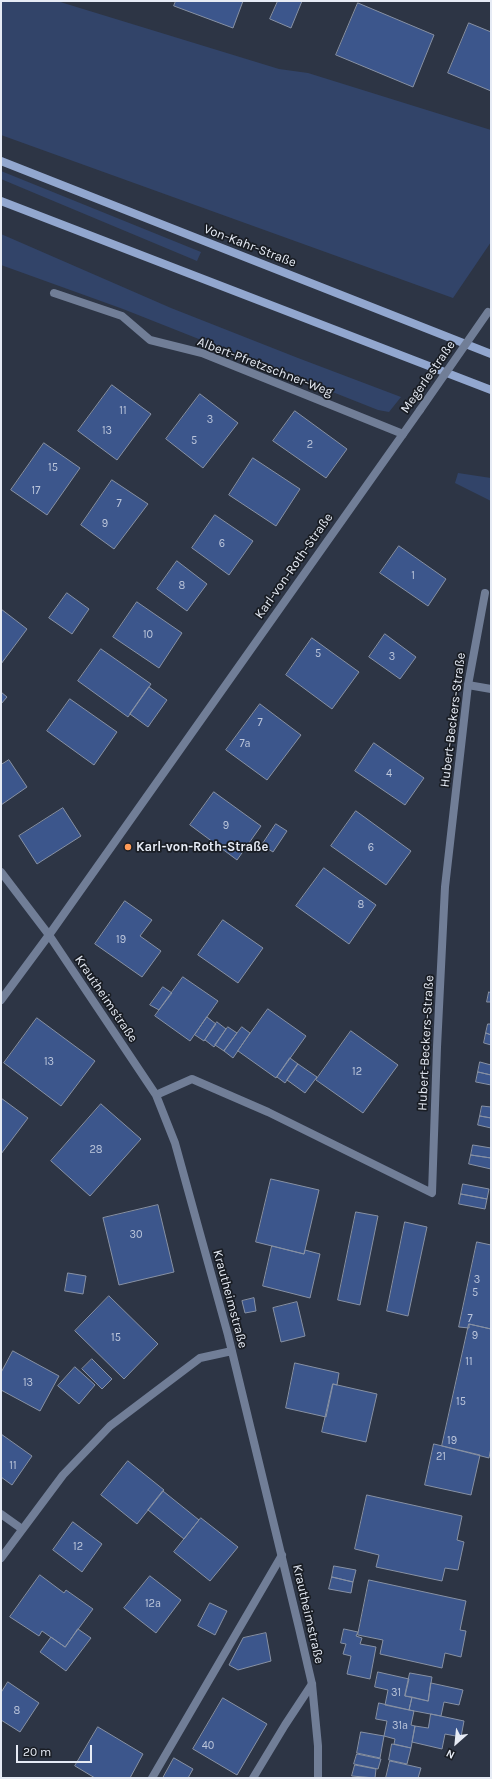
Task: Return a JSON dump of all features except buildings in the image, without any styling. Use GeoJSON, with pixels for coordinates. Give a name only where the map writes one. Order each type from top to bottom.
{"type":"FeatureCollection","features":[{"type":"Feature","properties":{"kind":"main road","name":"Von-Kahr-Straße"},"geometry":{"type":"LineString","coordinates":[[1,161],[491,354]]}},
{"type":"Feature","properties":{"kind":"main road"},"geometry":{"type":"LineString","coordinates":[[1,201],[491,390]]}},
{"type":"Feature","properties":{"kind":"street","name":"Albert-Pfretzschner-Weg"},"geometry":{"type":"LineString","coordinates":[[54,293],[122,316],[150,340],[202,353],[403,434]]}},
{"type":"Feature","properties":{"kind":"street","name":"Megerlestraße"},"geometry":{"type":"LineString","coordinates":[[385,459],[490,310]]}},
{"type":"Feature","properties":{"kind":"street","name":"Karl-von-Roth-Straße"},"geometry":{"type":"LineString","coordinates":[[1,1000],[385,459]]}},
{"type":"Feature","properties":{"kind":"street","name":"Hubert-Beckers-Straße"},"geometry":{"type":"LineString","coordinates":[[156,1095],[192,1079],[275,1115],[432,1193],[437,1047],[445,887],[468,685],[484,593]]}},
{"type":"Feature","properties":{"kind":"street"},"geometry":{"type":"LineString","coordinates":[[468,685],[491,689]]}},
{"type":"Feature","properties":{"kind":"street","name":"Krautheimstraße"},"geometry":{"type":"LineString","coordinates":[[1,872],[49,934],[156,1095],[174,1143],[232,1351],[312,1684],[318,1746],[318,1778]]}},
{"type":"Feature","properties":{"kind":"street"},"geometry":{"type":"LineString","coordinates":[[1,1558],[63,1475],[110,1426],[200,1358],[232,1351]]}},
{"type":"Feature","properties":{"kind":"street"},"geometry":{"type":"LineString","coordinates":[[1,1514],[22,1529]]}},
{"type":"Feature","properties":{"kind":"street"},"geometry":{"type":"LineString","coordinates":[[152,1778],[282,1555]]}},
{"type":"Feature","properties":{"kind":"street"},"geometry":{"type":"LineString","coordinates":[[253,1778],[312,1684]]}},
{"type":"Feature","properties":{"kind":"shaded area"},"geometry":{"type":"Polygon","coordinates":[[[1,1],[57,1],[279,69],[308,73],[491,130],[491,242],[453,298],[1,135],[1,1]]]}},
{"type":"Feature","properties":{"kind":"shaded area"},"geometry":{"type":"Polygon","coordinates":[[[1,171],[201,252],[197,261],[1,179],[1,171]]]}},
{"type":"Feature","properties":{"kind":"shaded area"},"geometry":{"type":"Polygon","coordinates":[[[1,234],[171,308],[401,397],[389,412],[378,410],[123,309],[1,265],[1,234]]]}},
{"type":"Feature","properties":{"kind":"shaded area"},"geometry":{"type":"Polygon","coordinates":[[[458,473],[491,478],[491,501],[455,483],[458,473]]]}},
{"type":"Feature","properties":{"kind":"place","name":"Karl-von-Roth-Straße"},"geometry":{"type":"Point","coordinates":[128,847]}}]}
